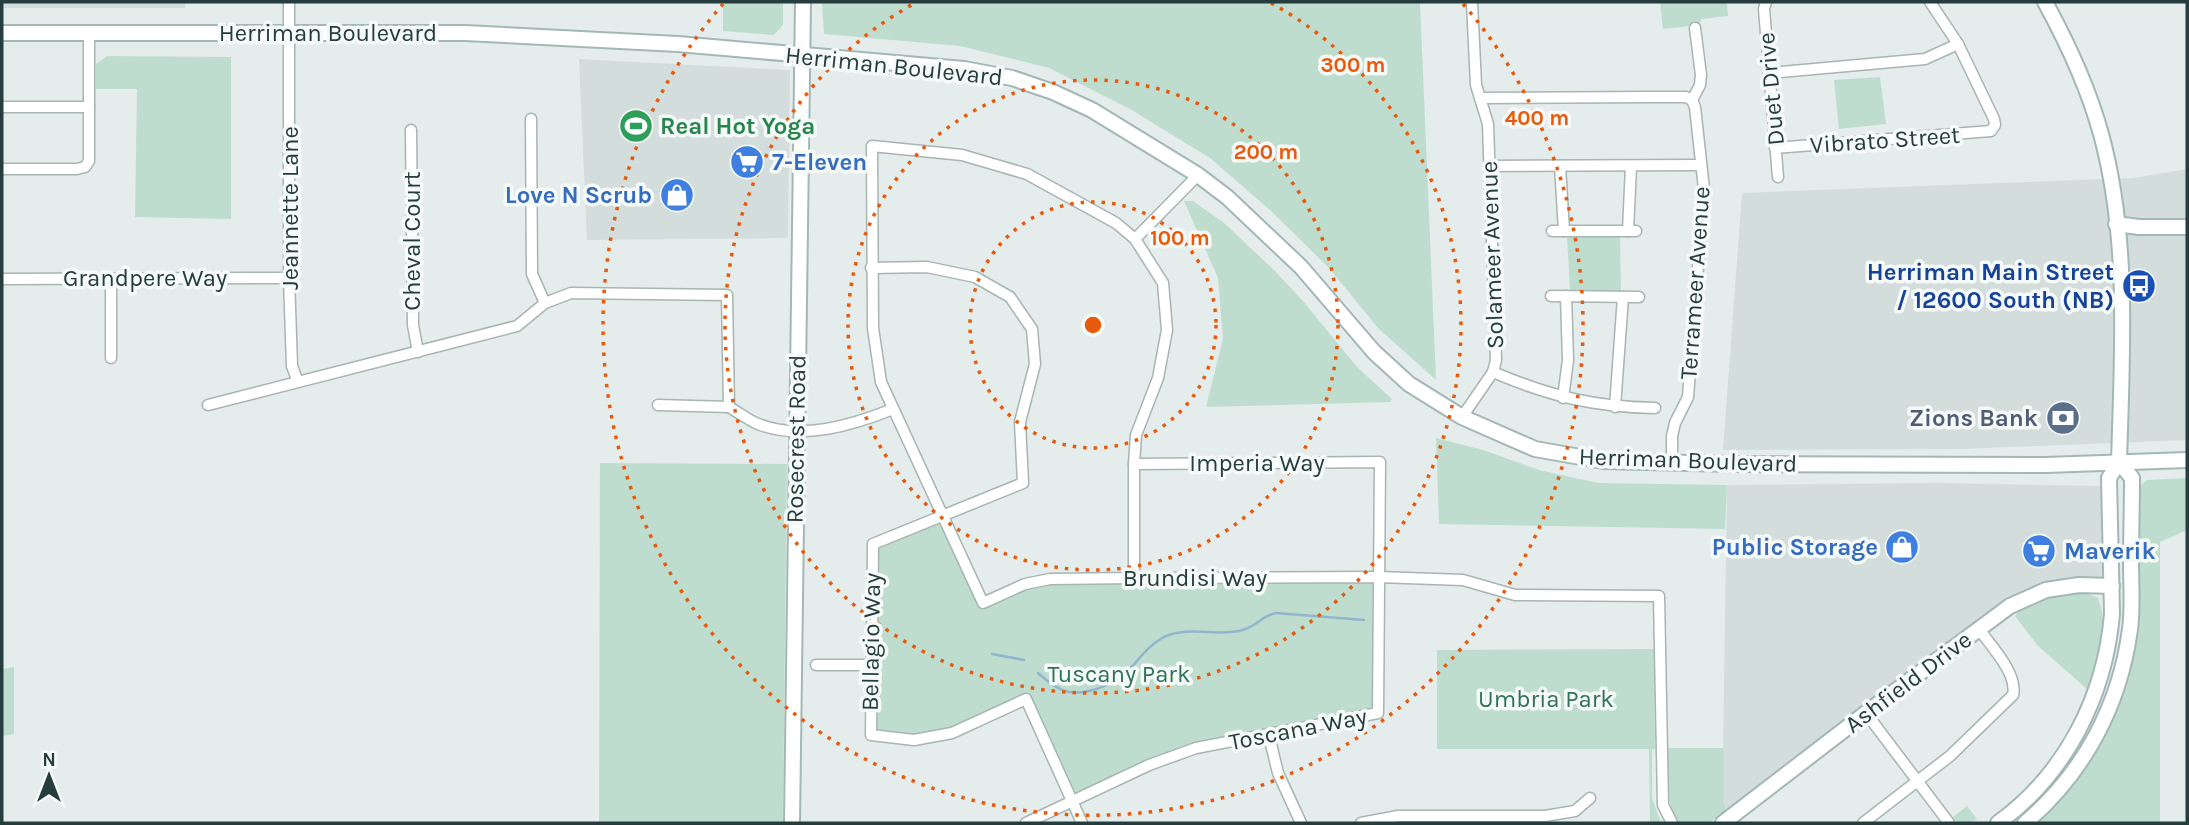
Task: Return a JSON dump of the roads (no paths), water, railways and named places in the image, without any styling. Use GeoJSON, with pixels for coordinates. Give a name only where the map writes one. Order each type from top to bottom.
{"type":"FeatureCollection","features":[{"type":"Feature","properties":{"kind":"main road","name":"Rosecrest Road"},"geometry":{"type":"LineString","coordinates":[[792,823],[803,2]]}},
{"type":"Feature","properties":{"kind":"main road"},"geometry":{"type":"LineString","coordinates":[[1998,823],[2044,782],[2071,745],[2097,690],[2110,636],[2112,586],[2109,478],[2119,462],[2123,321],[2116,224],[2112,186],[2093,109],[2075,62],[2045,2]]}},
{"type":"Feature","properties":{"kind":"main road","name":"Herriman Boulevard"},"geometry":{"type":"LineString","coordinates":[[2,33],[465,33],[574,38],[964,68],[1012,78],[1053,92],[1092,110],[1198,175],[1227,197],[1301,267],[1374,352],[1409,384],[1462,417],[1535,449],[1603,461],[1672,463],[2046,466],[2187,460]]}},
{"type":"Feature","properties":{"kind":"main road"},"geometry":{"type":"LineString","coordinates":[[2116,224],[2187,227]]}},
{"type":"Feature","properties":{"kind":"main road"},"geometry":{"type":"LineString","coordinates":[[2025,823],[2073,773],[2101,728],[2110,709],[2125,657],[2130,626],[2132,478],[2119,462]]}},
{"type":"Feature","properties":{"kind":"main road","name":"Ashfield Drive"},"geometry":{"type":"LineString","coordinates":[[1723,823],[2010,606],[2046,590],[2079,585],[2112,586]]}},
{"type":"Feature","properties":{"kind":"street","name":"Jeannette Lane"},"geometry":{"type":"LineString","coordinates":[[289,2],[289,278],[292,366],[298,382]]}},
{"type":"Feature","properties":{"kind":"street","name":"Solameer Avenue"},"geometry":{"type":"LineString","coordinates":[[1462,417],[1493,372],[1496,331],[1488,124],[1476,85],[1472,2]]}},
{"type":"Feature","properties":{"kind":"street","name":"Duet Drive"},"geometry":{"type":"LineString","coordinates":[[1766,2],[1764,9],[1777,177]]}},
{"type":"Feature","properties":{"kind":"street"},"geometry":{"type":"LineString","coordinates":[[1769,73],[1925,59],[1958,44],[1930,2]]}},
{"type":"Feature","properties":{"kind":"street"},"geometry":{"type":"LineString","coordinates":[[1480,98],[1686,97],[1692,100],[1700,85],[1701,75],[1695,28]]}},
{"type":"Feature","properties":{"kind":"street"},"geometry":{"type":"LineString","coordinates":[[2,169],[77,169],[85,167],[89,161],[89,34]]}},
{"type":"Feature","properties":{"kind":"street","name":"Vibrato Street"},"geometry":{"type":"LineString","coordinates":[[1775,148],[1983,133],[1993,128],[1993,119],[1958,44]]}},
{"type":"Feature","properties":{"kind":"street","name":"Terrameer Avenue"},"geometry":{"type":"LineString","coordinates":[[1672,463],[1675,423],[1688,397],[1704,189],[1692,100]]}},
{"type":"Feature","properties":{"kind":"street"},"geometry":{"type":"LineString","coordinates":[[2,107],[89,107]]}},
{"type":"Feature","properties":{"kind":"street"},"geometry":{"type":"LineString","coordinates":[[531,119],[532,274],[545,303]]}},
{"type":"Feature","properties":{"kind":"street","name":"Cheval Court"},"geometry":{"type":"LineString","coordinates":[[411,130],[413,325],[418,352]]}},
{"type":"Feature","properties":{"kind":"street","name":"Brundisi Way"},"geometry":{"type":"LineString","coordinates":[[1135,239],[1116,223],[1027,174],[962,155],[872,146],[873,328],[881,382],[983,603],[1025,584],[1050,579],[1134,578],[1378,577],[1462,580],[1515,595],[1660,596],[1663,805],[1672,823]]}},
{"type":"Feature","properties":{"kind":"street"},"geometry":{"type":"LineString","coordinates":[[1490,166],[1702,165]]}},
{"type":"Feature","properties":{"kind":"street"},"geometry":{"type":"LineString","coordinates":[[1560,166],[1564,231]]}},
{"type":"Feature","properties":{"kind":"street"},"geometry":{"type":"LineString","coordinates":[[1552,231],[1632,231],[1632,166]]}},
{"type":"Feature","properties":{"kind":"street"},"geometry":{"type":"LineString","coordinates":[[1134,578],[1136,435],[1158,378],[1167,330],[1163,283],[1135,239],[1198,175]]}},
{"type":"Feature","properties":{"kind":"street"},"geometry":{"type":"LineString","coordinates":[[871,268],[928,267],[975,277],[1010,297],[1032,329],[1035,364],[1020,422],[1023,482],[942,517]]}},
{"type":"Feature","properties":{"kind":"street","name":"Grandpere Way"},"geometry":{"type":"LineString","coordinates":[[2,279],[289,278]]}},
{"type":"Feature","properties":{"kind":"street"},"geometry":{"type":"LineString","coordinates":[[111,279],[111,358]]}},
{"type":"Feature","properties":{"kind":"street"},"geometry":{"type":"LineString","coordinates":[[208,405],[517,326],[545,303],[570,293],[727,295],[729,407]]}},
{"type":"Feature","properties":{"kind":"street"},"geometry":{"type":"LineString","coordinates":[[1551,296],[1639,297]]}},
{"type":"Feature","properties":{"kind":"street"},"geometry":{"type":"LineString","coordinates":[[1563,398],[1568,360],[1566,296]]}},
{"type":"Feature","properties":{"kind":"street"},"geometry":{"type":"LineString","coordinates":[[1615,407],[1623,297]]}},
{"type":"Feature","properties":{"kind":"street"},"geometry":{"type":"LineString","coordinates":[[1493,372],[1563,398],[1615,407],[1655,408]]}},
{"type":"Feature","properties":{"kind":"street"},"geometry":{"type":"LineString","coordinates":[[658,405],[729,407],[755,423],[772,429],[796,431],[857,423],[893,409]]}},
{"type":"Feature","properties":{"kind":"street","name":"Imperia Way"},"geometry":{"type":"LineString","coordinates":[[1134,464],[1380,462]]}},
{"type":"Feature","properties":{"kind":"street","name":"Toscana Way"},"geometry":{"type":"LineString","coordinates":[[1026,823],[1149,765],[1196,748],[1378,713],[1380,462]]}},
{"type":"Feature","properties":{"kind":"street","name":"Bellagio Way"},"geometry":{"type":"LineString","coordinates":[[942,517],[873,544],[871,735],[914,740],[952,733],[1026,699],[1082,823]]}},
{"type":"Feature","properties":{"kind":"street"},"geometry":{"type":"LineString","coordinates":[[1863,823],[1950,756],[2013,695],[2015,686],[2008,670],[1979,629]]}},
{"type":"Feature","properties":{"kind":"street"},"geometry":{"type":"LineString","coordinates":[[816,664],[870,665]]}},
{"type":"Feature","properties":{"kind":"street"},"geometry":{"type":"LineString","coordinates":[[1866,713],[1949,823]]}},
{"type":"Feature","properties":{"kind":"street"},"geometry":{"type":"LineString","coordinates":[[1269,736],[1278,773],[1301,823]]}},
{"type":"Feature","properties":{"kind":"street"},"geometry":{"type":"LineString","coordinates":[[1362,823],[1398,816],[1449,820],[1545,816],[1574,811],[1590,797]]}},
{"type":"Feature","properties":{"kind":"waterway"},"geometry":{"type":"LineString","coordinates":[[1038,673],[1061,690],[1091,691],[1116,680],[1154,643],[1173,634],[1239,631],[1276,613],[1364,620]]}},
{"type":"Feature","properties":{"kind":"waterway"},"geometry":{"type":"LineString","coordinates":[[992,654],[1024,660]]}},
{"type":"Feature","properties":{"kind":"place","name":"Real Hot Yoga"},"geometry":{"type":"Point","coordinates":[636,126]}},
{"type":"Feature","properties":{"kind":"place","name":"7-Eleven"},"geometry":{"type":"Point","coordinates":[747,162]}},
{"type":"Feature","properties":{"kind":"place","name":"Love N Scrub"},"geometry":{"type":"Point","coordinates":[677,195]}},
{"type":"Feature","properties":{"kind":"place","name":"Herriman Main Street / 12600 South (NB)"},"geometry":{"type":"Point","coordinates":[2139,286]}},
{"type":"Feature","properties":{"kind":"place","name":"Zions Bank"},"geometry":{"type":"Point","coordinates":[2063,418]}},
{"type":"Feature","properties":{"kind":"place","name":"Public Storage"},"geometry":{"type":"Point","coordinates":[1902,547]}},
{"type":"Feature","properties":{"kind":"place","name":"Maverik"},"geometry":{"type":"Point","coordinates":[2039,551]}},
{"type":"Feature","properties":{"kind":"park label","name":"Tuscany Park"},"geometry":{"type":"Point","coordinates":[1119,674]}},
{"type":"Feature","properties":{"kind":"park label","name":"Umbria Park"},"geometry":{"type":"Point","coordinates":[1546,699]}}]}
